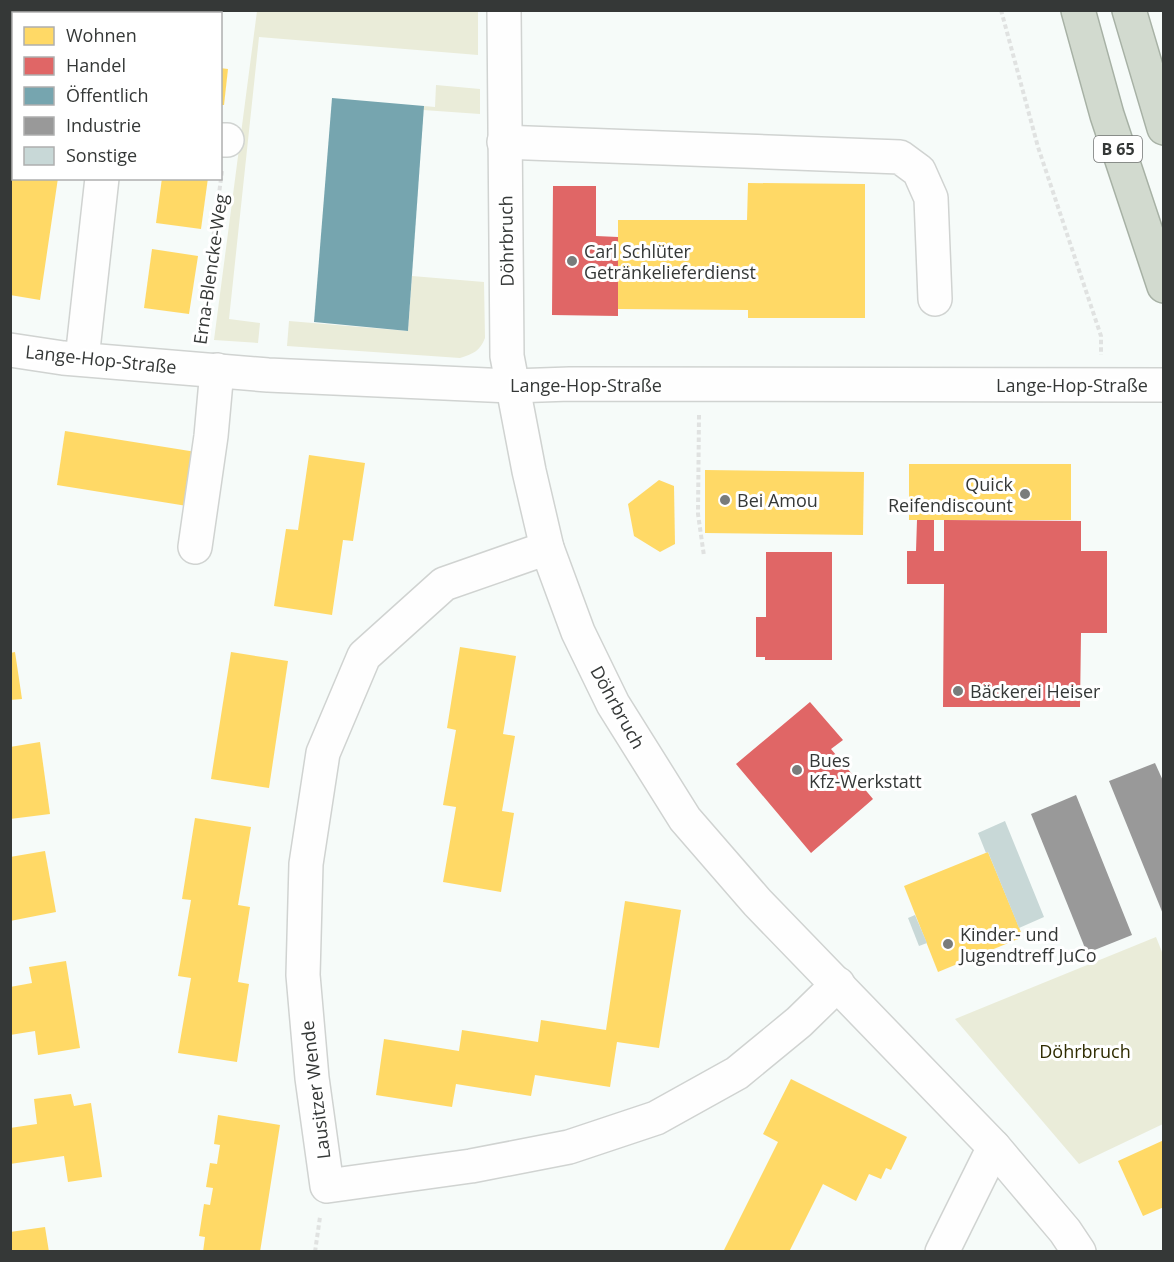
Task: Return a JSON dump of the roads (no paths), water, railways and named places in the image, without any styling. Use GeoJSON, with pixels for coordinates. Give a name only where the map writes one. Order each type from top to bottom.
{"type":"FeatureCollection","features":[{"type":"Feature","properties":{"kind":"highway","name":"B 65"},"geometry":{"type":"LineString","coordinates":[[1078,10],[1107,115],[1164,286]]}},
{"type":"Feature","properties":{"kind":"highway","name":"B 65"},"geometry":{"type":"LineString","coordinates":[[1129,10],[1164,128]]}},
{"type":"Feature","properties":{"kind":"street","name":"Döhrbruch"},"geometry":{"type":"LineString","coordinates":[[504,10],[507,356],[547,548],[578,632],[613,705],[685,819],[757,902],[994,1147],[1065,1231],[1079,1251]]}},
{"type":"Feature","properties":{"kind":"street"},"geometry":{"type":"LineString","coordinates":[[504,142],[900,157],[919,171],[931,198],[936,299]]}},
{"type":"Feature","properties":{"kind":"street"},"geometry":{"type":"LineString","coordinates":[[82,360],[102,180]]}},
{"type":"Feature","properties":{"kind":"street","name":"Lange-Hop-Straße"},"geometry":{"type":"LineString","coordinates":[[10,350],[82,360],[268,375],[512,386],[699,384],[1164,386]]}},
{"type":"Feature","properties":{"kind":"street"},"geometry":{"type":"LineString","coordinates":[[195,548],[211,436],[207,369]]}},
{"type":"Feature","properties":{"kind":"street","name":"Lausitzer Wende"},"geometry":{"type":"LineString","coordinates":[[547,548],[444,584],[364,656],[323,753],[306,864],[303,975],[312,1078],[327,1186],[471,1166],[569,1147],[656,1118],[737,1073],[799,1022],[838,984]]}},
{"type":"Feature","properties":{"kind":"street"},"geometry":{"type":"LineString","coordinates":[[942,1251],[994,1147]]}},
{"type":"Feature","properties":{"kind":"place","name":"Carl Schlüter Getränkelieferdienst"},"geometry":{"type":"Point","coordinates":[572,261]}},
{"type":"Feature","properties":{"kind":"place","name":"Quick Reifendiscount"},"geometry":{"type":"Point","coordinates":[1025,494]}},
{"type":"Feature","properties":{"kind":"place","name":"Bei Amou"},"geometry":{"type":"Point","coordinates":[725,500]}},
{"type":"Feature","properties":{"kind":"place","name":"Bäckerei Heiser"},"geometry":{"type":"Point","coordinates":[958,691]}},
{"type":"Feature","properties":{"kind":"place","name":"Bues Kfz-Werkstatt"},"geometry":{"type":"Point","coordinates":[797,770]}},
{"type":"Feature","properties":{"kind":"place","name":"Kinder- und Jugendtreff JuCo"},"geometry":{"type":"Point","coordinates":[948,944]}}]}
